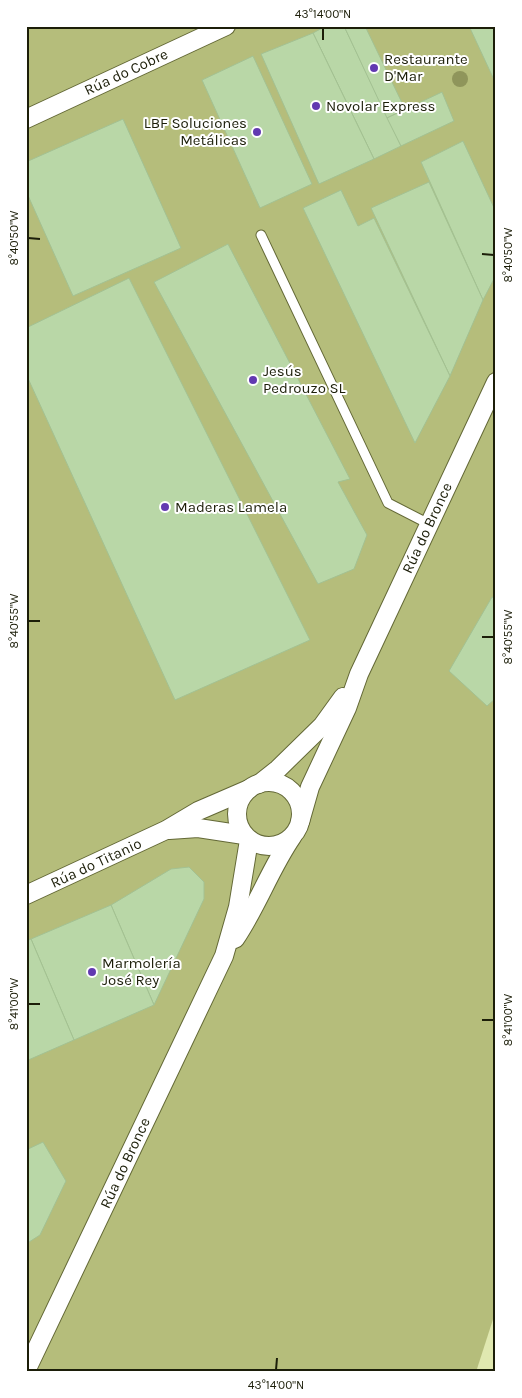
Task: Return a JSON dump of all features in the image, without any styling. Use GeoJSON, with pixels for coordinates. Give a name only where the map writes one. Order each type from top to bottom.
{"type":"FeatureCollection","features":[{"type":"Feature","properties":{"kind":"street","name":"Rúa do Cobre"},"geometry":{"type":"LineString","coordinates":[[26,119],[226,26]]}},
{"type":"Feature","properties":{"kind":"street","name":"Rúa do Bronce"},"geometry":{"type":"LineString","coordinates":[[26,1371],[224,956],[247,920],[279,856],[298,827],[310,787],[347,708],[359,674],[496,382]]}},
{"type":"Feature","properties":{"kind":"street","name":"Rúa do Bronce"},"geometry":{"type":"LineString","coordinates":[[254,786],[278,769],[322,726],[359,674]]}},
{"type":"Feature","properties":{"kind":"street"},"geometry":{"type":"LineString","coordinates":[[274,782],[284,786],[294,794],[299,804],[298,827],[288,840],[270,846],[259,845],[247,837],[239,825],[237,809],[241,798],[254,786],[274,782]]}},
{"type":"Feature","properties":{"kind":"street","name":"Rúa do Titanio"},"geometry":{"type":"LineString","coordinates":[[26,895],[166,830],[198,811],[254,786]]}},
{"type":"Feature","properties":{"kind":"street","name":"Rúa do Titanio"},"geometry":{"type":"LineString","coordinates":[[166,830],[198,828],[218,830],[247,837]]}},
{"type":"Feature","properties":{"kind":"street"},"geometry":{"type":"LineString","coordinates":[[218,830],[233,846],[245,866]]}},
{"type":"Feature","properties":{"kind":"street","name":"Rúa do Bronce"},"geometry":{"type":"LineString","coordinates":[[224,956],[238,907],[245,866],[247,837]]}},
{"type":"Feature","properties":{"kind":"lane"},"geometry":{"type":"LineString","coordinates":[[262,235],[388,503],[429,524]]}},
{"type":"Feature","properties":{"kind":"green space"},"geometry":{"type":"Polygon","coordinates":[[[26,26],[496,26],[496,1310],[476,1372],[26,1372],[26,26]]]}},
{"type":"Feature","properties":{"kind":"building"},"geometry":{"type":"Polygon","coordinates":[[[326,26],[344,26],[401,146],[374,159],[313,33],[326,26]]]}},
{"type":"Feature","properties":{"kind":"building","name":"Restaurante D'Mar"},"geometry":{"type":"Polygon","coordinates":[[[344,26],[365,26],[405,109],[387,118],[344,26]]]}},
{"type":"Feature","properties":{"kind":"building"},"geometry":{"type":"Polygon","coordinates":[[[469,26],[493,26],[496,31],[496,84],[469,26]]]}},
{"type":"Feature","properties":{"kind":"building","name":"Novolar Express"},"geometry":{"type":"Polygon","coordinates":[[[313,33],[374,159],[319,184],[261,54],[313,33]]]}},
{"type":"Feature","properties":{"kind":"building","name":"LBF Soluciones Metálicas"},"geometry":{"type":"Polygon","coordinates":[[[253,56],[312,184],[260,208],[202,80],[253,56]]]}},
{"type":"Feature","properties":{"kind":"building"},"geometry":{"type":"Polygon","coordinates":[[[442,92],[454,121],[401,146],[387,118],[442,92]]]}},
{"type":"Feature","properties":{"kind":"building"},"geometry":{"type":"Polygon","coordinates":[[[123,119],[181,248],[73,296],[26,191],[26,162],[123,119]]]}},
{"type":"Feature","properties":{"kind":"building"},"geometry":{"type":"Polygon","coordinates":[[[463,141],[496,212],[496,275],[483,300],[421,162],[463,141]]]}},
{"type":"Feature","properties":{"kind":"building"},"geometry":{"type":"Polygon","coordinates":[[[429,182],[483,300],[450,376],[371,208],[429,182]]]}},
{"type":"Feature","properties":{"kind":"building"},"geometry":{"type":"Polygon","coordinates":[[[341,190],[358,226],[374,218],[450,376],[415,443],[303,208],[341,190]]]}},
{"type":"Feature","properties":{"kind":"building","name":"Jesús Pedrouzo SL"},"geometry":{"type":"Polygon","coordinates":[[[228,244],[350,479],[338,482],[367,535],[354,569],[318,584],[154,282],[228,244]]]}},
{"type":"Feature","properties":{"kind":"building","name":"Maderas Lamela"},"geometry":{"type":"Polygon","coordinates":[[[129,278],[310,640],[175,700],[26,374],[26,328],[129,278]]]}},
{"type":"Feature","properties":{"kind":"building"},"geometry":{"type":"Polygon","coordinates":[[[492,597],[496,599],[496,698],[487,706],[449,671],[492,597]]]}},
{"type":"Feature","properties":{"kind":"building"},"geometry":{"type":"Polygon","coordinates":[[[189,867],[204,882],[204,899],[154,1005],[111,905],[171,869],[189,867]]]}},
{"type":"Feature","properties":{"kind":"building","name":"Marmolería José Rey"},"geometry":{"type":"Polygon","coordinates":[[[111,905],[154,1005],[74,1040],[31,939],[111,905]]]}},
{"type":"Feature","properties":{"kind":"building"},"geometry":{"type":"Polygon","coordinates":[[[31,939],[74,1040],[26,1061],[26,941],[31,939]]]}},
{"type":"Feature","properties":{"kind":"building"},"geometry":{"type":"Polygon","coordinates":[[[43,1142],[66,1181],[40,1235],[26,1244],[26,1150],[43,1142]]]}},
{"type":"Feature","properties":{"kind":"place","name":"Restaurante D'Mar"},"geometry":{"type":"Point","coordinates":[374,68]}},
{"type":"Feature","properties":{"kind":"place","name":"Novolar Express"},"geometry":{"type":"Point","coordinates":[316,106]}},
{"type":"Feature","properties":{"kind":"place","name":"LBF Soluciones Metálicas"},"geometry":{"type":"Point","coordinates":[257,132]}},
{"type":"Feature","properties":{"kind":"place","name":"Jesús Pedrouzo SL"},"geometry":{"type":"Point","coordinates":[253,380]}},
{"type":"Feature","properties":{"kind":"place","name":"Maderas Lamela"},"geometry":{"type":"Point","coordinates":[165,507]}},
{"type":"Feature","properties":{"kind":"place","name":"Marmolería José Rey"},"geometry":{"type":"Point","coordinates":[92,972]}}]}
